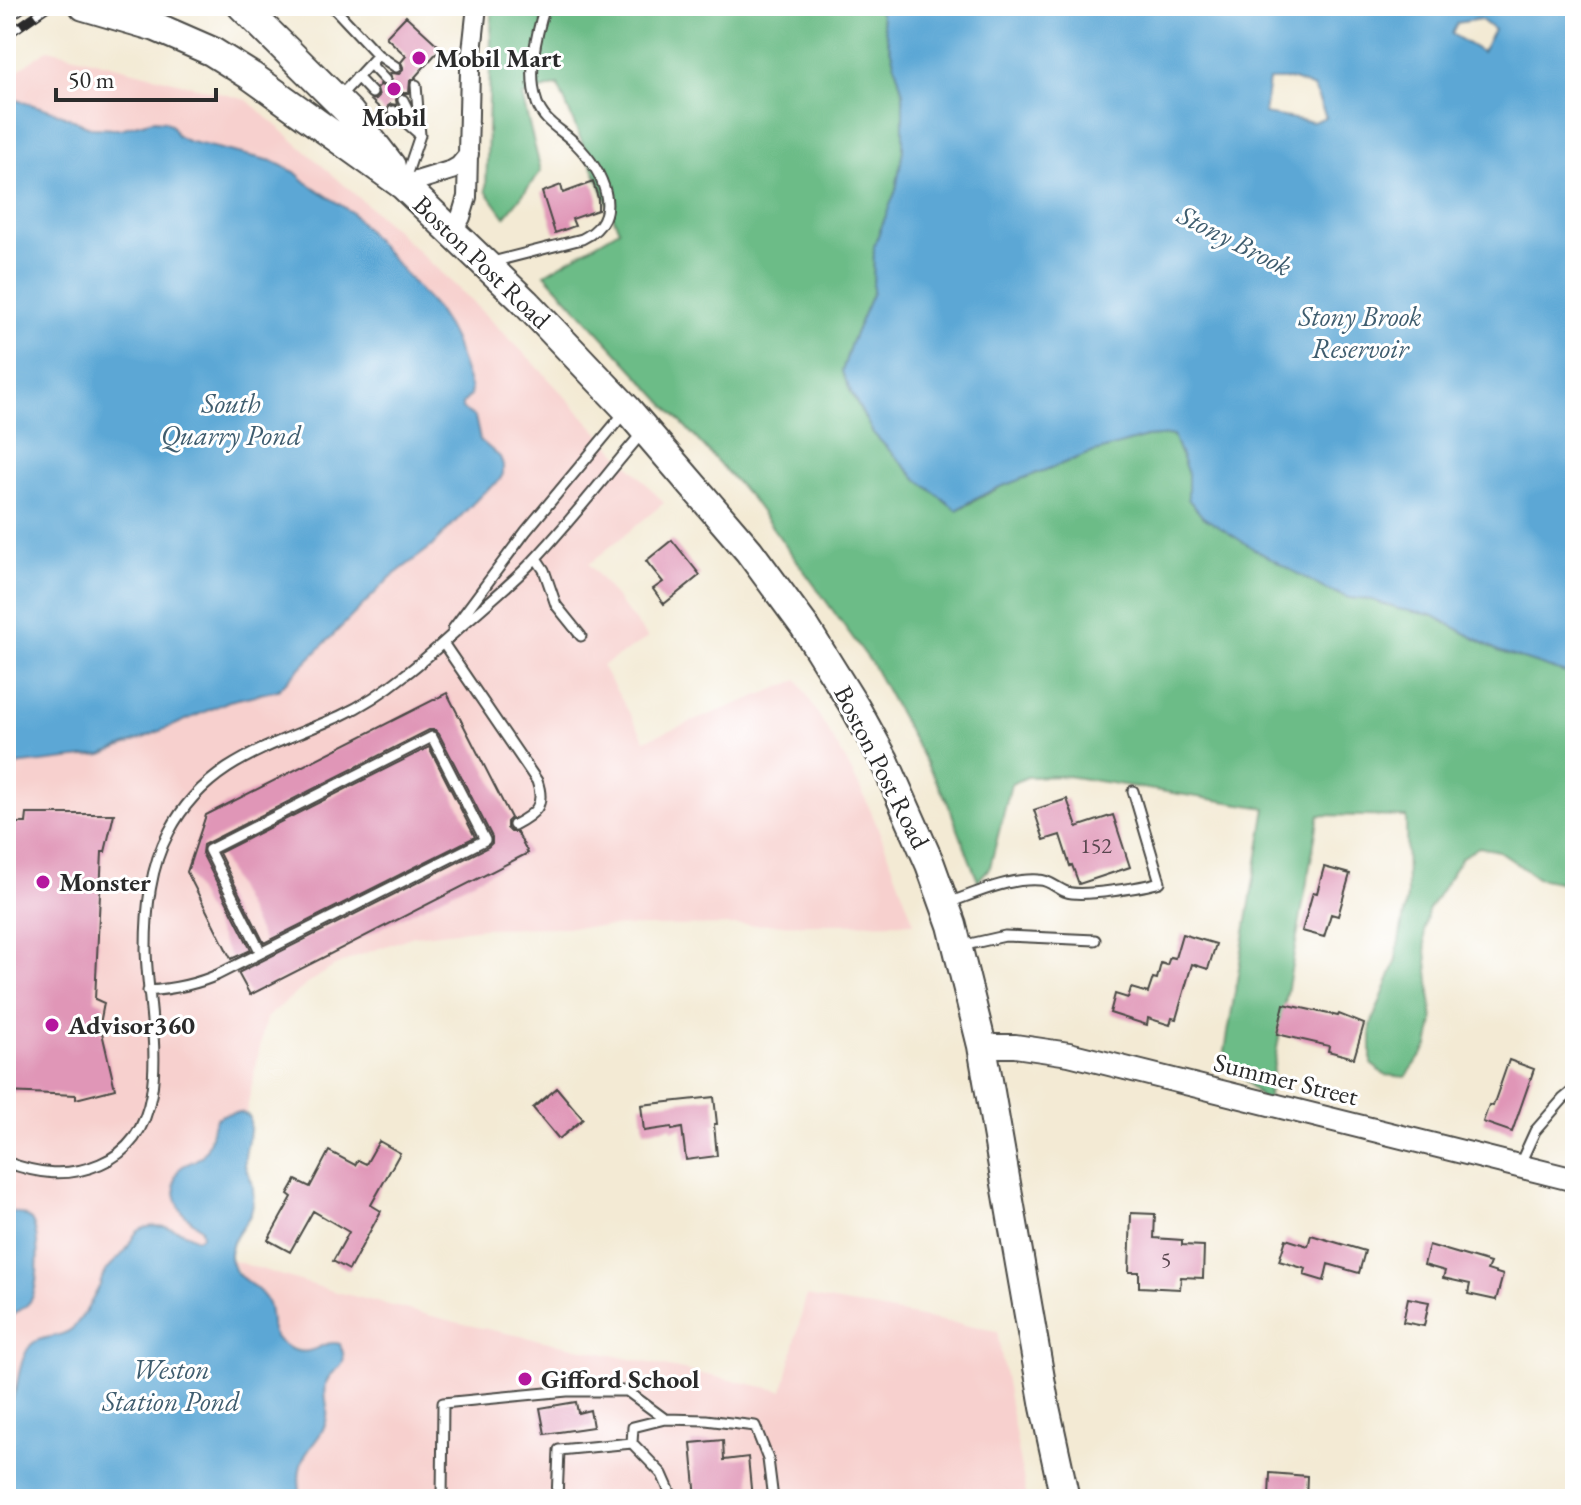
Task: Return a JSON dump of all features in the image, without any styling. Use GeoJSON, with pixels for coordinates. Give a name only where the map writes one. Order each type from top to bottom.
{"type":"FeatureCollection","features":[{"type":"Feature","properties":{"kind":"main road","name":"Boston Post Road"},"geometry":{"type":"LineString","coordinates":[[84,6],[183,38],[232,64],[403,185],[581,359],[636,419],[755,558],[800,619],[861,717],[888,769],[923,847],[958,947],[982,1046],[1060,1498]]}},
{"type":"Feature","properties":{"kind":"main road","name":"Boston Post Road"},"geometry":{"type":"LineString","coordinates":[[242,6],[336,99],[371,140],[403,185]]}},
{"type":"Feature","properties":{"kind":"street"},"geometry":{"type":"LineString","coordinates":[[452,232],[465,208],[468,184],[470,70],[477,6]]}},
{"type":"Feature","properties":{"kind":"street"},"geometry":{"type":"LineString","coordinates":[[403,185],[452,170],[469,154]]}},
{"type":"Feature","properties":{"kind":"street","name":"Summer Street"},"geometry":{"type":"LineString","coordinates":[[982,1046],[1015,1046],[1069,1054],[1575,1180]]}},
{"type":"Feature","properties":{"kind":"lane"},"geometry":{"type":"LineString","coordinates":[[332,6],[378,55],[396,67]]}},
{"type":"Feature","properties":{"kind":"lane"},"geometry":{"type":"LineString","coordinates":[[486,264],[582,239],[600,225],[608,209],[606,192],[592,165],[577,145],[548,122],[538,104],[533,66],[545,6]]}},
{"type":"Feature","properties":{"kind":"lane"},"geometry":{"type":"LineString","coordinates":[[336,99],[378,55]]}},
{"type":"Feature","properties":{"kind":"lane"},"geometry":{"type":"LineString","coordinates":[[370,64],[385,80]]}},
{"type":"Feature","properties":{"kind":"lane"},"geometry":{"type":"LineString","coordinates":[[357,77],[372,93]]}},
{"type":"Feature","properties":{"kind":"lane"},"geometry":{"type":"LineString","coordinates":[[403,185],[420,135],[416,85]]}},
{"type":"Feature","properties":{"kind":"lane"},"geometry":{"type":"LineString","coordinates":[[403,100],[420,135]]}},
{"type":"Feature","properties":{"kind":"lane"},"geometry":{"type":"LineString","coordinates":[[393,111],[420,135]]}},
{"type":"Feature","properties":{"kind":"lane"},"geometry":{"type":"LineString","coordinates":[[6,1162],[34,1172],[71,1173],[90,1168],[107,1161],[133,1138],[143,1123],[154,1082],[155,1058],[146,948],[150,888],[168,833],[183,808],[201,787],[227,768],[251,754],[373,699],[443,643],[536,558],[636,419]]}},
{"type":"Feature","properties":{"kind":"lane"},"geometry":{"type":"LineString","coordinates":[[443,643],[526,531],[636,419]]}},
{"type":"Feature","properties":{"kind":"lane"},"geometry":{"type":"LineString","coordinates":[[536,558],[544,570],[556,605],[581,636]]}},
{"type":"Feature","properties":{"kind":"lane"},"geometry":{"type":"LineString","coordinates":[[443,643],[537,781],[541,796],[537,810],[514,825]]}},
{"type":"Feature","properties":{"kind":"lane"},"geometry":{"type":"LineString","coordinates":[[148,991],[200,982],[261,953],[485,840],[432,737],[209,850],[261,953]]}},
{"type":"Feature","properties":{"kind":"lane"},"geometry":{"type":"LineString","coordinates":[[945,904],[992,888],[1030,880],[1045,881],[1074,894],[1160,882],[1133,791]]}},
{"type":"Feature","properties":{"kind":"lane"},"geometry":{"type":"LineString","coordinates":[[958,947],[1005,936],[1095,940]]}},
{"type":"Feature","properties":{"kind":"lane"},"geometry":{"type":"LineString","coordinates":[[1519,1166],[1535,1131],[1575,1089]]}},
{"type":"Feature","properties":{"kind":"lane"},"geometry":{"type":"LineString","coordinates":[[442,1499],[443,1403],[567,1391],[627,1391],[665,1419]]}},
{"type":"Feature","properties":{"kind":"lane"},"geometry":{"type":"LineString","coordinates":[[673,1499],[662,1474],[632,1443],[633,1427],[665,1419],[755,1426],[768,1459],[773,1499]]}},
{"type":"Feature","properties":{"kind":"lane"},"geometry":{"type":"LineString","coordinates":[[557,1499],[559,1450],[632,1443]]}},
{"type":"Feature","properties":{"kind":"shaded area"},"geometry":{"type":"Polygon","coordinates":[[[48,49],[247,100],[389,224],[533,362],[664,503],[589,564],[648,638],[602,666],[645,740],[798,680],[865,798],[914,923],[483,928],[414,936],[333,967],[266,1018],[246,1113],[240,1112],[212,1125],[206,1150],[199,1159],[182,1166],[175,1181],[179,1206],[184,1215],[201,1228],[202,1236],[197,1239],[184,1232],[149,1227],[140,1230],[105,1273],[73,1328],[64,1335],[36,1341],[13,1399],[6,1402],[7,1323],[10,1316],[21,1309],[37,1245],[31,1219],[6,1210],[6,79],[48,49]]]}},
{"type":"Feature","properties":{"kind":"shaded area","name":"Gifford School"},"geometry":{"type":"Polygon","coordinates":[[[231,1260],[333,1291],[468,1325],[783,1391],[806,1296],[997,1331],[1027,1499],[301,1499],[301,1466],[328,1415],[325,1383],[331,1374],[327,1344],[308,1352],[286,1346],[278,1340],[272,1331],[269,1306],[255,1288],[242,1278],[231,1260]]]}},
{"type":"Feature","properties":{"kind":"green space"},"geometry":{"type":"Polygon","coordinates":[[[492,6],[878,6],[903,93],[903,150],[896,190],[874,246],[873,292],[842,372],[873,433],[916,478],[957,510],[1000,487],[1088,454],[1146,437],[1173,435],[1188,474],[1188,499],[1202,516],[1323,588],[1349,598],[1372,600],[1398,609],[1432,615],[1498,651],[1575,676],[1575,885],[1537,878],[1499,851],[1479,847],[1462,857],[1428,911],[1424,930],[1433,1022],[1428,1046],[1406,1077],[1385,1075],[1371,1064],[1371,1025],[1395,964],[1407,897],[1406,817],[1319,815],[1267,1104],[1224,1057],[1266,808],[1067,776],[1027,777],[1011,784],[990,867],[978,881],[947,801],[872,664],[750,497],[545,274],[619,230],[558,85],[522,96],[541,171],[505,217],[486,191],[492,6]]]}},
{"type":"Feature","properties":{"kind":"water","name":"Stony Brook Reservoir"},"geometry":{"type":"Polygon","coordinates":[[[878,6],[1212,6],[1217,11],[1238,6],[1575,6],[1575,676],[1498,651],[1432,615],[1398,609],[1372,600],[1349,598],[1323,588],[1254,549],[1202,516],[1188,499],[1188,474],[1173,435],[1146,437],[1088,454],[1000,487],[957,510],[916,478],[873,433],[842,372],[873,292],[874,246],[896,190],[903,150],[903,93],[878,6]],[[1480,19],[1457,23],[1452,34],[1482,52],[1494,30],[1480,19]],[[1269,80],[1264,114],[1313,122],[1326,117],[1314,88],[1294,80],[1269,80]]]}},
{"type":"Feature","properties":{"kind":"water","name":"South Quarry Pond"},"geometry":{"type":"Polygon","coordinates":[[[13,99],[50,110],[92,128],[120,129],[153,120],[165,121],[177,136],[187,141],[272,161],[295,172],[351,212],[436,309],[447,326],[471,389],[462,409],[475,417],[480,440],[500,457],[503,474],[431,547],[391,577],[278,690],[229,701],[102,755],[6,766],[6,100],[13,99]]]}},
{"type":"Feature","properties":{"kind":"water","name":"Weston Station Pond"},"geometry":{"type":"Polygon","coordinates":[[[240,1112],[249,1116],[250,1122],[245,1165],[252,1182],[253,1198],[251,1213],[230,1251],[232,1265],[264,1297],[270,1310],[273,1333],[280,1342],[304,1352],[327,1344],[340,1344],[344,1358],[326,1385],[326,1424],[301,1466],[301,1499],[6,1499],[6,1402],[13,1398],[26,1352],[34,1342],[63,1334],[74,1327],[106,1271],[138,1231],[160,1226],[197,1239],[202,1236],[201,1228],[179,1207],[176,1175],[183,1166],[204,1153],[213,1124],[220,1116],[240,1112]]]}},
{"type":"Feature","properties":{"kind":"water"},"geometry":{"type":"Polygon","coordinates":[[[6,1210],[22,1214],[34,1225],[38,1259],[31,1300],[11,1317],[6,1327],[6,1210]]]}},
{"type":"Feature","properties":{"kind":"building"},"geometry":{"type":"Polygon","coordinates":[[[406,16],[441,48],[410,81],[409,93],[397,95],[397,105],[388,106],[386,114],[371,100],[379,96],[377,88],[380,85],[391,85],[391,73],[399,74],[403,70],[401,62],[406,56],[386,37],[406,16]]]}},
{"type":"Feature","properties":{"kind":"building"},"geometry":{"type":"Polygon","coordinates":[[[593,182],[598,210],[572,219],[575,226],[555,233],[542,192],[561,185],[563,193],[593,182]]]}},
{"type":"Feature","properties":{"kind":"building"},"geometry":{"type":"Polygon","coordinates":[[[672,540],[700,575],[664,604],[653,589],[663,582],[646,561],[672,540]]]}},
{"type":"Feature","properties":{"kind":"building"},"geometry":{"type":"Polygon","coordinates":[[[447,693],[511,818],[507,828],[517,832],[528,853],[250,995],[238,973],[488,847],[492,837],[439,734],[429,730],[203,845],[202,853],[251,950],[231,959],[187,872],[206,815],[447,693]]]}},
{"type":"Feature","properties":{"kind":"building"},"geometry":{"type":"Polygon","coordinates":[[[429,747],[475,837],[264,943],[219,853],[429,747]]]}},
{"type":"Feature","properties":{"kind":"building"},"geometry":{"type":"Polygon","coordinates":[[[1067,799],[1077,827],[1113,815],[1130,867],[1079,884],[1060,835],[1044,840],[1034,810],[1067,799]]]}},
{"type":"Feature","properties":{"kind":"building"},"geometry":{"type":"Polygon","coordinates":[[[27,814],[114,814],[105,852],[102,852],[95,999],[104,1003],[100,1024],[115,1089],[76,1099],[76,1095],[6,1092],[6,823],[26,823],[27,814]]]}},
{"type":"Feature","properties":{"kind":"building"},"geometry":{"type":"Polygon","coordinates":[[[1324,867],[1350,874],[1338,916],[1331,914],[1324,937],[1302,931],[1324,867]]]}},
{"type":"Feature","properties":{"kind":"building"},"geometry":{"type":"Polygon","coordinates":[[[1182,934],[1216,944],[1208,969],[1192,964],[1176,1019],[1172,1018],[1170,1025],[1148,1018],[1147,1025],[1110,1013],[1115,994],[1128,998],[1131,988],[1148,993],[1153,978],[1157,979],[1161,963],[1167,965],[1170,957],[1175,958],[1182,934]]]}},
{"type":"Feature","properties":{"kind":"building"},"geometry":{"type":"Polygon","coordinates":[[[1284,1004],[1339,1014],[1364,1024],[1354,1058],[1328,1051],[1329,1046],[1277,1034],[1284,1004]]]}},
{"type":"Feature","properties":{"kind":"building"},"geometry":{"type":"Polygon","coordinates":[[[1509,1060],[1534,1069],[1512,1132],[1483,1122],[1489,1105],[1493,1106],[1509,1060]]]}},
{"type":"Feature","properties":{"kind":"building"},"geometry":{"type":"Polygon","coordinates":[[[557,1088],[583,1119],[559,1139],[533,1108],[557,1088]]]}},
{"type":"Feature","properties":{"kind":"building"},"geometry":{"type":"Polygon","coordinates":[[[714,1097],[717,1156],[686,1160],[682,1128],[644,1131],[641,1105],[714,1097]]]}},
{"type":"Feature","properties":{"kind":"building"},"geometry":{"type":"Polygon","coordinates":[[[379,1141],[400,1153],[371,1205],[381,1211],[349,1270],[333,1261],[349,1232],[313,1211],[290,1252],[268,1240],[292,1197],[288,1194],[296,1180],[310,1187],[329,1151],[355,1165],[358,1160],[366,1164],[379,1141]]]}},
{"type":"Feature","properties":{"kind":"building"},"geometry":{"type":"Polygon","coordinates":[[[1131,1213],[1155,1214],[1154,1238],[1182,1240],[1182,1245],[1204,1246],[1203,1278],[1181,1277],[1180,1289],[1139,1287],[1139,1272],[1129,1272],[1131,1213]]]}},
{"type":"Feature","properties":{"kind":"building"},"geometry":{"type":"Polygon","coordinates":[[[1311,1235],[1365,1251],[1359,1273],[1328,1264],[1324,1281],[1304,1275],[1306,1269],[1279,1261],[1286,1239],[1308,1246],[1311,1235]]]}},
{"type":"Feature","properties":{"kind":"building"},"geometry":{"type":"Polygon","coordinates":[[[1429,1245],[1490,1263],[1487,1270],[1503,1275],[1496,1300],[1468,1294],[1470,1284],[1443,1278],[1445,1271],[1424,1265],[1429,1245]]]}},
{"type":"Feature","properties":{"kind":"building"},"geometry":{"type":"Polygon","coordinates":[[[1408,1298],[1429,1302],[1424,1326],[1403,1322],[1408,1298]]]}},
{"type":"Feature","properties":{"kind":"building"},"geometry":{"type":"Polygon","coordinates":[[[576,1402],[578,1413],[590,1410],[593,1427],[545,1434],[540,1408],[576,1402]]]}},
{"type":"Feature","properties":{"kind":"building"},"geometry":{"type":"Polygon","coordinates":[[[723,1440],[724,1460],[748,1457],[752,1499],[696,1499],[691,1443],[723,1440]]]}},
{"type":"Feature","properties":{"kind":"building"},"geometry":{"type":"Polygon","coordinates":[[[1270,1473],[1307,1476],[1306,1499],[1269,1499],[1270,1473]]]}},
{"type":"Feature","properties":{"kind":"railway"},"geometry":{"type":"LineString","coordinates":[[6,20],[26,6]]}},
{"type":"Feature","properties":{"kind":"railway"},"geometry":{"type":"LineString","coordinates":[[6,36],[49,6]]}},
{"type":"Feature","properties":{"kind":"place","name":"Mobil Mart"},"geometry":{"type":"Point","coordinates":[419,58]}},
{"type":"Feature","properties":{"kind":"place","name":"Mobil"},"geometry":{"type":"Point","coordinates":[394,89]}},
{"type":"Feature","properties":{"kind":"place","name":"Monster"},"geometry":{"type":"Point","coordinates":[43,882]}},
{"type":"Feature","properties":{"kind":"place","name":"Advisor360"},"geometry":{"type":"Point","coordinates":[52,1025]}},
{"type":"Feature","properties":{"kind":"place","name":"Gifford School"},"geometry":{"type":"Point","coordinates":[525,1379]}},
{"type":"Feature","properties":{"kind":"water label","name":"Stony Brook"},"geometry":{"type":"Point","coordinates":[1235,240]}}]}
